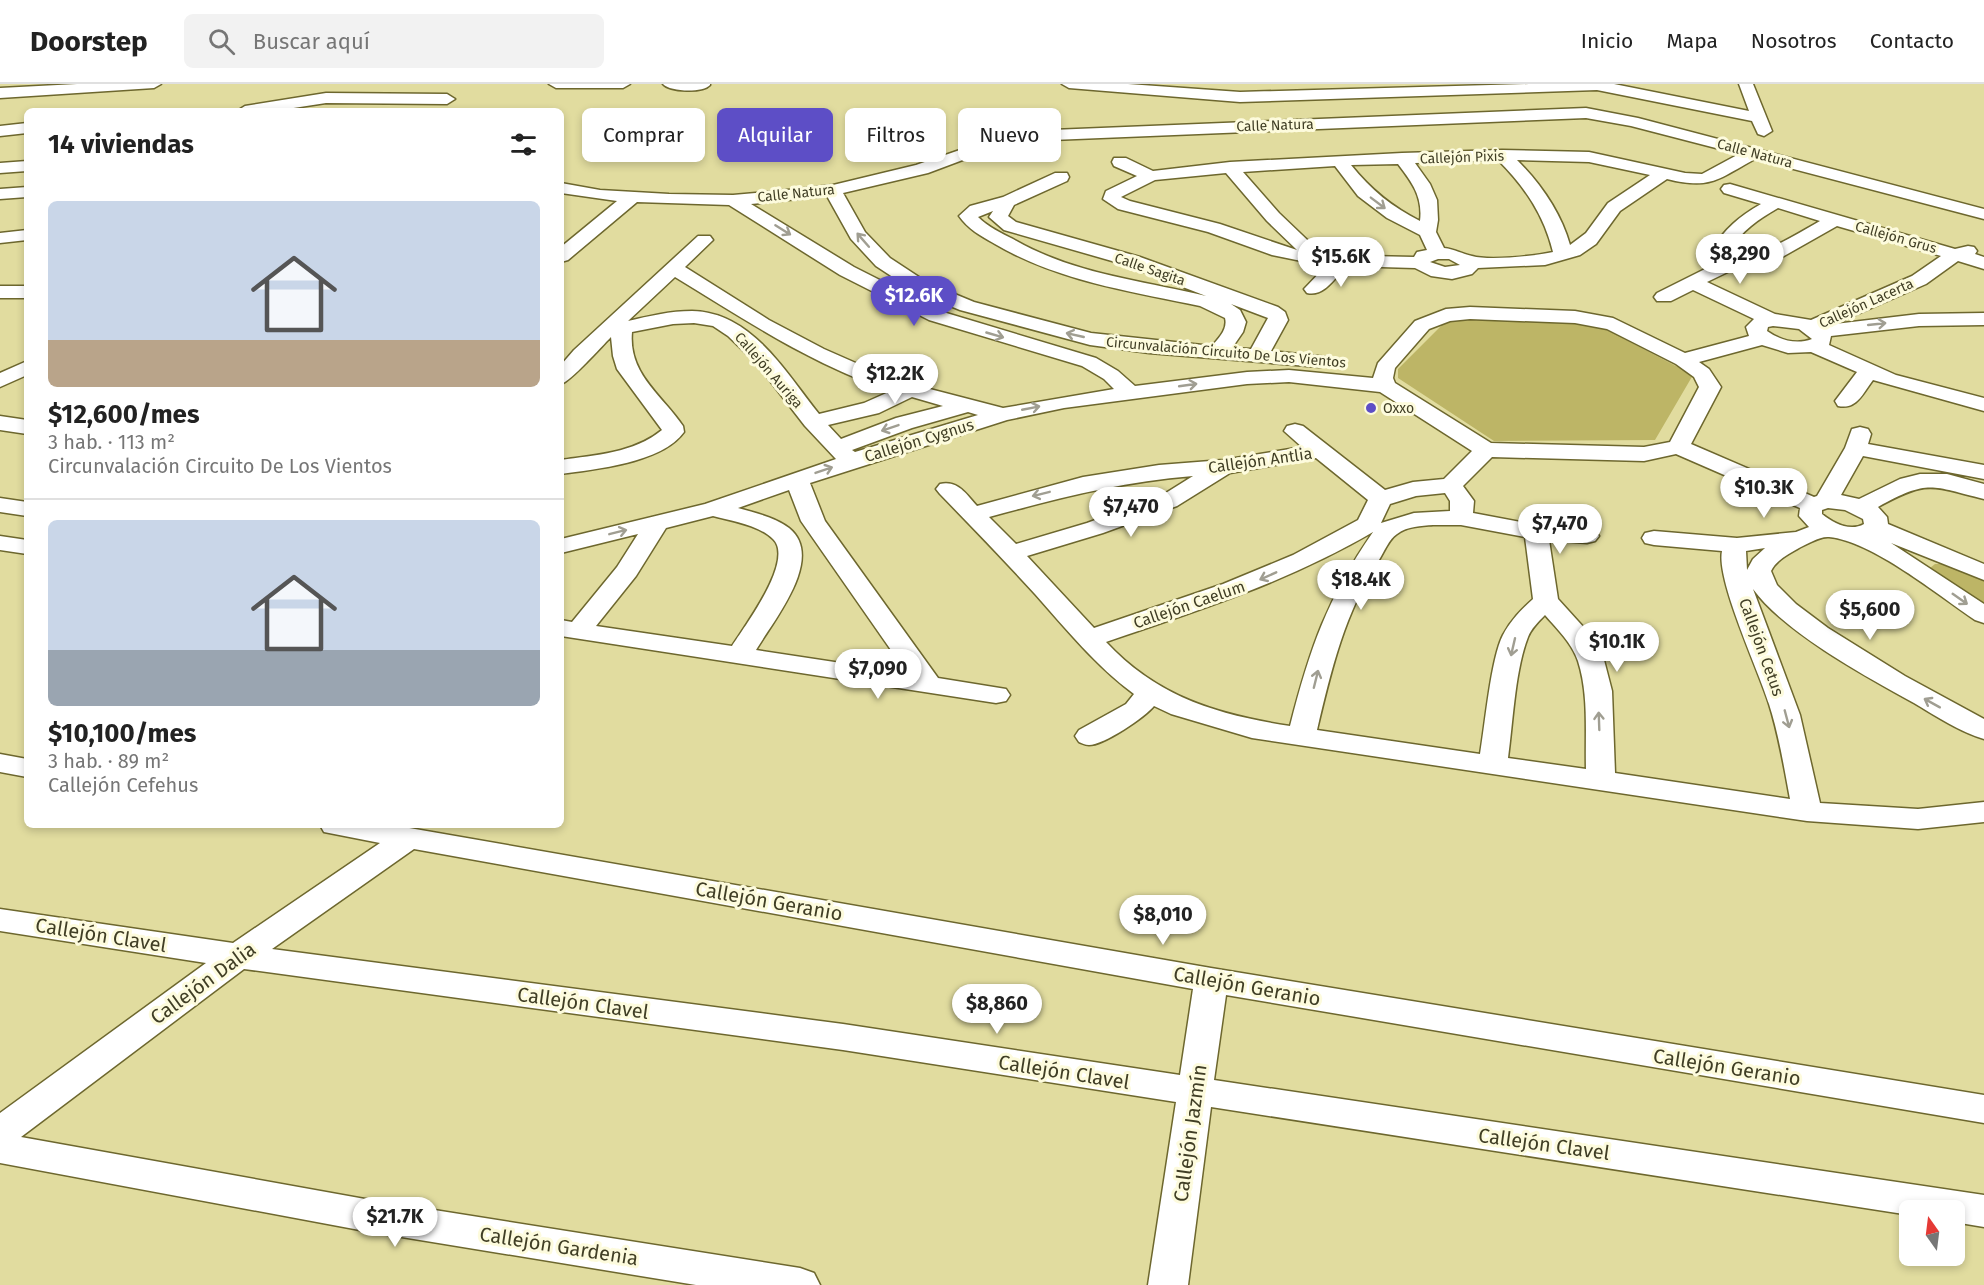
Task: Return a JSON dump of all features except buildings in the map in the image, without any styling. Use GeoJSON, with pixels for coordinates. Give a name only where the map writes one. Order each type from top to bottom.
{"type":"FeatureCollection","features":[{"type":"Feature","properties":{"kind":"street"},"geometry":{"type":"LineString","coordinates":[[0,93],[154,84]]}},
{"type":"Feature","properties":{"kind":"street"},"geometry":{"type":"LineString","coordinates":[[556,84],[623,84]]}},
{"type":"Feature","properties":{"kind":"street"},"geometry":{"type":"LineString","coordinates":[[670,84],[703,85]]}},
{"type":"Feature","properties":{"kind":"street"},"geometry":{"type":"LineString","coordinates":[[1069,84],[1209,89],[1240,97],[1311,90],[1597,86],[1643,89],[1762,125],[1746,84]]}},
{"type":"Feature","properties":{"kind":"street"},"geometry":{"type":"LineString","coordinates":[[264,108],[326,98],[447,98]]}},
{"type":"Feature","properties":{"kind":"street","name":"Calle Natura"},"geometry":{"type":"LineString","coordinates":[[566,193],[632,198],[734,200],[833,190],[922,169],[989,145],[1052,135],[1586,113],[1632,121],[1984,214]]}},
{"type":"Feature","properties":{"kind":"street"},"geometry":{"type":"LineString","coordinates":[[0,131],[24,128]]}},
{"type":"Feature","properties":{"kind":"street","name":"Callejón Pixis"},"geometry":{"type":"LineString","coordinates":[[1420,263],[1318,260],[1278,251],[1214,228],[1124,205],[1112,199],[1117,192],[1151,177],[1230,167],[1502,155],[1589,158],[1695,180],[1714,176],[1754,153]]}},
{"type":"Feature","properties":{"kind":"street"},"geometry":{"type":"LineString","coordinates":[[1502,155],[1524,176],[1543,201],[1554,224],[1563,255]]}},
{"type":"Feature","properties":{"kind":"street"},"geometry":{"type":"LineString","coordinates":[[1402,158],[1427,192],[1432,207],[1427,232]]}},
{"type":"Feature","properties":{"kind":"street"},"geometry":{"type":"LineString","coordinates":[[1339,161],[1364,192],[1393,214],[1427,232],[1438,253]]}},
{"type":"Feature","properties":{"kind":"street"},"geometry":{"type":"LineString","coordinates":[[1120,162],[1151,177]]}},
{"type":"Feature","properties":{"kind":"street"},"geometry":{"type":"LineString","coordinates":[[0,168],[24,166]]}},
{"type":"Feature","properties":{"kind":"street"},"geometry":{"type":"LineString","coordinates":[[1230,167],[1274,217],[1318,260]]}},
{"type":"Feature","properties":{"kind":"street"},"geometry":{"type":"LineString","coordinates":[[1469,262],[1470,266],[1466,270],[1449,273],[1431,270],[1420,263],[1424,256],[1438,253],[1460,256],[1469,262],[1531,261],[1563,255],[1586,244],[1619,202],[1665,173]]}},
{"type":"Feature","properties":{"kind":"street"},"geometry":{"type":"LineString","coordinates":[[1061,177],[1009,201],[976,210],[968,216],[976,225],[1023,254],[1064,272],[1096,281],[1206,296],[1236,319],[1233,332],[1217,353]]}},
{"type":"Feature","properties":{"kind":"street","name":"Callejón Grus"},"geometry":{"type":"LineString","coordinates":[[1730,189],[1957,254]]}},
{"type":"Feature","properties":{"kind":"street","name":"Circunvalación Circuito De Los Vientos"},"geometry":{"type":"LineString","coordinates":[[833,190],[857,235],[883,262],[921,287],[967,306],[1090,339],[1149,347],[1258,356],[1386,376]]}},
{"type":"Feature","properties":{"kind":"street"},"geometry":{"type":"LineString","coordinates":[[0,194],[24,192]]}},
{"type":"Feature","properties":{"kind":"street"},"geometry":{"type":"LineString","coordinates":[[564,254],[632,198]]}},
{"type":"Feature","properties":{"kind":"street","name":"Circunvalación Circuito De Los Vientos"},"geometry":{"type":"LineString","coordinates":[[734,200],[891,295],[936,316],[1089,362],[1111,375],[1130,393],[1247,378],[1386,376]]}},
{"type":"Feature","properties":{"kind":"street"},"geometry":{"type":"LineString","coordinates":[[992,235],[1010,226],[998,217],[998,213],[1009,201]]}},
{"type":"Feature","properties":{"kind":"street"},"geometry":{"type":"LineString","coordinates":[[1729,264],[1721,250],[1727,237],[1740,225],[1775,203]]}},
{"type":"Feature","properties":{"kind":"street","name":"Callejón Grus"},"geometry":{"type":"LineString","coordinates":[[1664,297],[1729,264],[1752,261],[1778,252],[1835,220]]}},
{"type":"Feature","properties":{"kind":"street","name":"Calle Sagita"},"geometry":{"type":"LineString","coordinates":[[1010,226],[1133,261],[1206,296],[1261,307],[1278,316],[1275,327],[1258,356]]}},
{"type":"Feature","properties":{"kind":"street"},"geometry":{"type":"LineString","coordinates":[[0,238],[24,235]]}},
{"type":"Feature","properties":{"kind":"street"},"geometry":{"type":"LineString","coordinates":[[564,374],[581,354],[614,329],[704,240]]}},
{"type":"Feature","properties":{"kind":"street"},"geometry":{"type":"LineString","coordinates":[[1957,254],[1984,248]]}},
{"type":"Feature","properties":{"kind":"street"},"geometry":{"type":"LineString","coordinates":[[1957,254],[1984,263]]}},
{"type":"Feature","properties":{"kind":"street","name":"Callejón Lacerta"},"geometry":{"type":"LineString","coordinates":[[1815,335],[1919,280],[1957,254]]}},
{"type":"Feature","properties":{"kind":"street"},"geometry":{"type":"LineString","coordinates":[[1314,289],[1341,261]]}},
{"type":"Feature","properties":{"kind":"street","name":"Callejón Auriga"},"geometry":{"type":"LineString","coordinates":[[675,269],[792,341],[858,372],[910,390],[1003,414]]}},
{"type":"Feature","properties":{"kind":"street"},"geometry":{"type":"LineString","coordinates":[[1449,273],[1470,313]]}},
{"type":"Feature","properties":{"kind":"street"},"geometry":{"type":"LineString","coordinates":[[1693,283],[1768,329]]}},
{"type":"Feature","properties":{"kind":"street"},"geometry":{"type":"LineString","coordinates":[[0,292],[24,292]]}},
{"type":"Feature","properties":{"kind":"street"},"geometry":{"type":"LineString","coordinates":[[1678,447],[1686,436],[1710,387],[1702,373],[1683,360],[1613,324],[1593,319],[1548,315],[1470,313],[1446,315],[1422,325],[1386,376],[1406,401],[1486,450],[1644,454],[1678,447],[1820,503],[1850,503],[1861,507],[1875,517],[1867,530]]}},
{"type":"Feature","properties":{"kind":"street","name":"Callejón Auriga"},"geometry":{"type":"LineString","coordinates":[[614,329],[686,317],[718,321],[731,327],[746,340],[814,422],[845,454]]}},
{"type":"Feature","properties":{"kind":"street","name":"Callejón Lacerta"},"geometry":{"type":"LineString","coordinates":[[1815,335],[1919,320],[1984,319]]}},
{"type":"Feature","properties":{"kind":"street"},"geometry":{"type":"LineString","coordinates":[[1683,360],[1792,321],[1869,371],[1914,387],[1984,405]]}},
{"type":"Feature","properties":{"kind":"street"},"geometry":{"type":"LineString","coordinates":[[564,466],[642,449],[660,443],[674,432],[672,426],[635,382],[623,360],[614,329]]}},
{"type":"Feature","properties":{"kind":"street"},"geometry":{"type":"LineString","coordinates":[[0,381],[24,369]]}},
{"type":"Feature","properties":{"kind":"street"},"geometry":{"type":"LineString","coordinates":[[1846,401],[1869,371]]}},
{"type":"Feature","properties":{"kind":"street"},"geometry":{"type":"LineString","coordinates":[[1945,394],[1984,387]]}},
{"type":"Feature","properties":{"kind":"street"},"geometry":{"type":"LineString","coordinates":[[814,422],[871,408],[910,390]]}},
{"type":"Feature","properties":{"kind":"street","name":"Callejón Cygnus"},"geometry":{"type":"LineString","coordinates":[[845,454],[1003,414],[1130,393]]}},
{"type":"Feature","properties":{"kind":"street","name":"Callejón Cygnus"},"geometry":{"type":"LineString","coordinates":[[564,545],[713,509],[797,480],[904,423],[966,406]]}},
{"type":"Feature","properties":{"kind":"street"},"geometry":{"type":"LineString","coordinates":[[0,423],[24,427]]}},
{"type":"Feature","properties":{"kind":"street"},"geometry":{"type":"LineString","coordinates":[[1295,431],[1319,451]]}},
{"type":"Feature","properties":{"kind":"street"},"geometry":{"type":"LineString","coordinates":[[1984,472],[1858,441],[1820,503],[1810,510],[1811,516],[1827,528],[1867,530],[1984,573]]}},
{"type":"Feature","properties":{"kind":"street"},"geometry":{"type":"LineString","coordinates":[[1302,736],[1324,647],[1337,609],[1378,527],[1372,513],[1382,499],[1413,489],[1451,485],[1486,450]]}},
{"type":"Feature","properties":{"kind":"street","name":"Callejón Antlia"},"geometry":{"type":"LineString","coordinates":[[973,514],[1083,484],[1159,472],[1223,467],[1319,451],[1382,499]]}},
{"type":"Feature","properties":{"kind":"street"},"geometry":{"type":"LineString","coordinates":[[1011,553],[1095,528],[1169,501],[1223,467]]}},
{"type":"Feature","properties":{"kind":"street"},"geometry":{"type":"LineString","coordinates":[[1861,507],[1916,480],[1930,478],[1952,481],[1984,492]]}},
{"type":"Feature","properties":{"kind":"street"},"geometry":{"type":"LineString","coordinates":[[797,480],[813,521],[929,685]]}},
{"type":"Feature","properties":{"kind":"street"},"geometry":{"type":"LineString","coordinates":[[1451,485],[1462,501],[1461,518]]}},
{"type":"Feature","properties":{"kind":"street"},"geometry":{"type":"LineString","coordinates":[[948,489],[1011,553],[1116,668],[1150,693],[1219,720],[1252,729],[1807,811],[1870,818],[1918,819],[1964,816],[1984,812]]}},
{"type":"Feature","properties":{"kind":"street"},"geometry":{"type":"LineString","coordinates":[[0,505],[24,509]]}},
{"type":"Feature","properties":{"kind":"street"},"geometry":{"type":"LineString","coordinates":[[713,509],[772,529],[782,534],[790,547],[790,563],[780,585],[738,657]]}},
{"type":"Feature","properties":{"kind":"street","name":"Callejón Caelum"},"geometry":{"type":"LineString","coordinates":[[1088,639],[1262,579],[1378,527],[1419,520],[1461,518],[1536,532],[1587,536]]}},
{"type":"Feature","properties":{"kind":"street"},"geometry":{"type":"LineString","coordinates":[[569,630],[627,571],[657,523]]}},
{"type":"Feature","properties":{"kind":"street","name":"Callejón Cetus"},"geometry":{"type":"LineString","coordinates":[[1807,811],[1796,754],[1783,705],[1744,602],[1748,577],[1764,561],[1798,538],[1827,528]]}},
{"type":"Feature","properties":{"kind":"street"},"geometry":{"type":"LineString","coordinates":[[1867,530],[1919,571],[1984,615]]}},
{"type":"Feature","properties":{"kind":"street"},"geometry":{"type":"LineString","coordinates":[[1536,532],[1546,601],[1578,637],[1591,660],[1598,691],[1601,779]]}},
{"type":"Feature","properties":{"kind":"street"},"geometry":{"type":"LineString","coordinates":[[1654,538],[1737,545]]}},
{"type":"Feature","properties":{"kind":"street","name":"Callejón Cetus"},"geometry":{"type":"LineString","coordinates":[[1798,538],[1760,540],[1737,545],[1733,550],[1748,577],[1841,649],[1935,705],[1984,730]]}},
{"type":"Feature","properties":{"kind":"street"},"geometry":{"type":"LineString","coordinates":[[0,543],[24,547]]}},
{"type":"Feature","properties":{"kind":"street"},"geometry":{"type":"LineString","coordinates":[[1919,571],[1917,564],[1922,559],[1952,561]]}},
{"type":"Feature","properties":{"kind":"street"},"geometry":{"type":"LineString","coordinates":[[1493,763],[1507,672],[1515,637],[1527,618],[1546,601]]}},
{"type":"Feature","properties":{"kind":"street"},"geometry":{"type":"LineString","coordinates":[[569,630],[996,695]]}},
{"type":"Feature","properties":{"kind":"street"},"geometry":{"type":"LineString","coordinates":[[1089,736],[1136,710],[1150,693]]}},
{"type":"Feature","properties":{"kind":"street"},"geometry":{"type":"LineString","coordinates":[[0,763],[24,767]]}},
{"type":"Feature","properties":{"kind":"street","name":"Callejón Geranio"},"geometry":{"type":"LineString","coordinates":[[352,828],[1211,980],[1984,1109]]}},
{"type":"Feature","properties":{"kind":"street","name":"Callejón Dalia"},"geometry":{"type":"LineString","coordinates":[[0,1133],[238,956],[409,838]]}},
{"type":"Feature","properties":{"kind":"street","name":"Callejón Clavel"},"geometry":{"type":"LineString","coordinates":[[0,920],[238,956],[843,1038],[1984,1211]]}},
{"type":"Feature","properties":{"kind":"street","name":"Callejón Jazmín"},"geometry":{"type":"LineString","coordinates":[[1168,1285],[1211,980]]}},
{"type":"Feature","properties":{"kind":"street","name":"Callejón Gardenia"},"geometry":{"type":"LineString","coordinates":[[0,1148],[365,1215],[800,1285]]}},
{"type":"Feature","properties":{"kind":"shaded area"},"geometry":{"type":"Polygon","coordinates":[[[1448,319],[1588,320],[1693,375],[1655,440],[1494,441],[1398,378],[1398,369],[1448,319]]]}},
{"type":"Feature","properties":{"kind":"shaded area"},"geometry":{"type":"Polygon","coordinates":[[[1935,564],[1945,564],[1984,578],[1984,608],[1931,571],[1930,568],[1935,564]]]}},
{"type":"Feature","properties":{"kind":"place","name":"Oxxo"},"geometry":{"type":"Point","coordinates":[1371,408]}}]}
